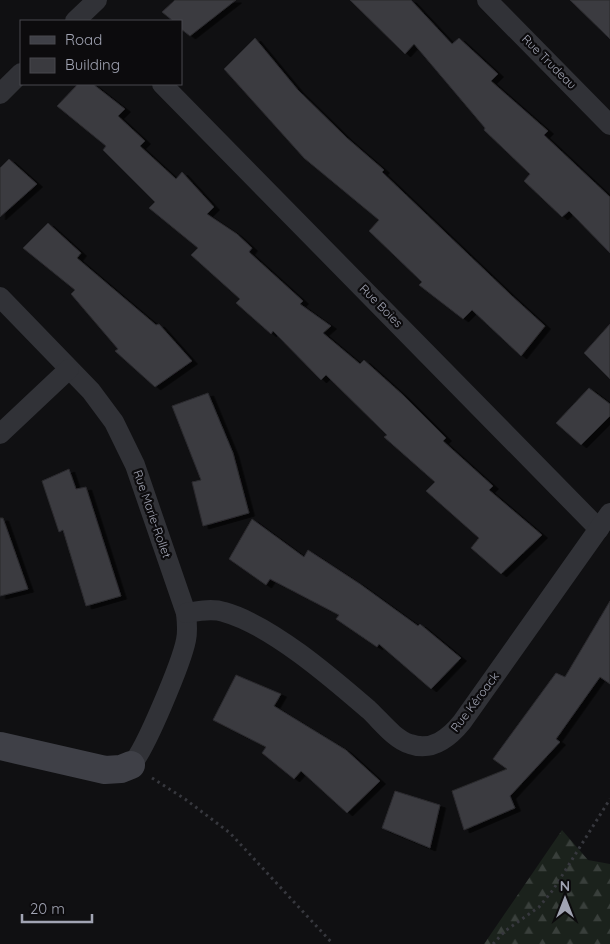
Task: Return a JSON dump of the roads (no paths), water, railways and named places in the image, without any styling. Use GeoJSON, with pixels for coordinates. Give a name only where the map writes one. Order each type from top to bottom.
{"type":"FeatureCollection","features":[{"type":"Feature","properties":{"kind":"street","name":"Rue Trudeau"},"geometry":{"type":"LineString","coordinates":[[487,0],[610,125]]}},
{"type":"Feature","properties":{"kind":"street"},"geometry":{"type":"LineString","coordinates":[[0,94],[20,74]]}},
{"type":"Feature","properties":{"kind":"street","name":"Rue Boies"},"geometry":{"type":"LineString","coordinates":[[163,85],[605,521]]}},
{"type":"Feature","properties":{"kind":"street","name":"Rue Marie-Rollet"},"geometry":{"type":"LineString","coordinates":[[0,297],[100,401],[129,450],[186,613],[187,630],[184,648],[142,749],[131,765]]}},
{"type":"Feature","properties":{"kind":"street"},"geometry":{"type":"LineString","coordinates":[[0,434],[69,368]]}},
{"type":"Feature","properties":{"kind":"street","name":"Rue Kéroack"},"geometry":{"type":"LineString","coordinates":[[186,613],[218,611],[245,621],[297,652],[318,668],[402,741],[416,746],[430,745],[445,740],[462,722],[605,521]]}},
{"type":"Feature","properties":{"kind":"street"},"geometry":{"type":"LineString","coordinates":[[0,746],[104,770],[121,769],[131,765]]}}]}
